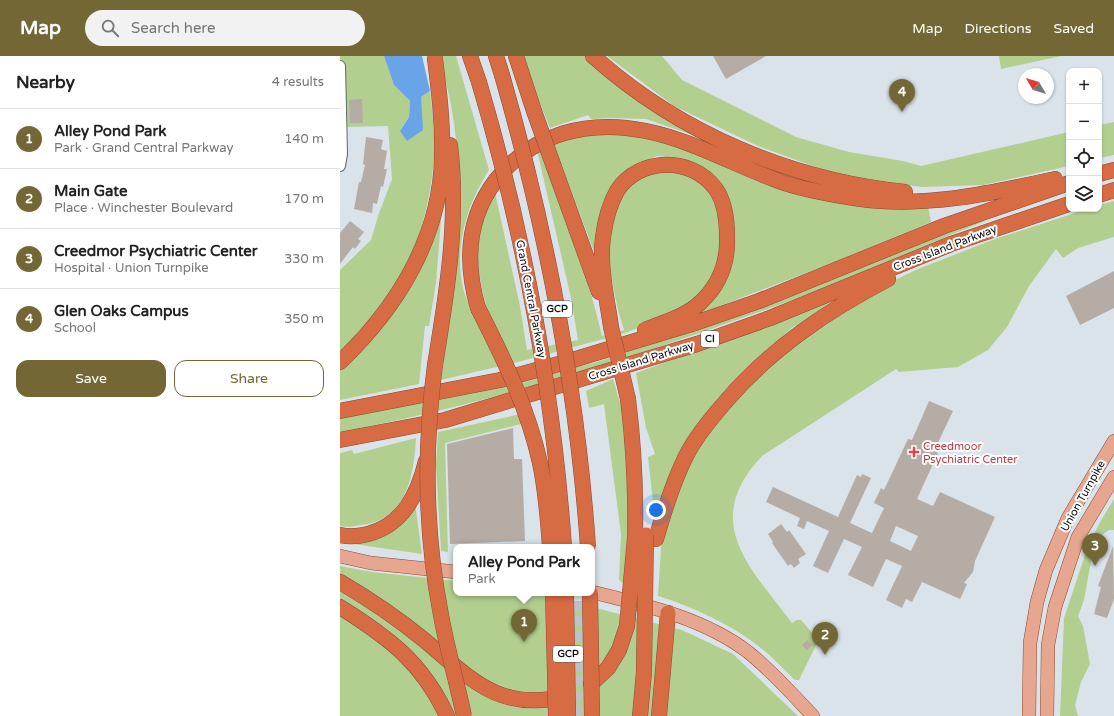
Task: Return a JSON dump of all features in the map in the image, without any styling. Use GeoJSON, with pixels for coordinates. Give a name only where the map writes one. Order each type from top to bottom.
{"type":"FeatureCollection","features":[{"type":"Feature","properties":{"kind":"highway","name":"Grand Central Parkway"},"geometry":{"type":"LineString","coordinates":[[470,56],[496,138],[534,308],[551,416],[564,544]]}},
{"type":"Feature","properties":{"kind":"highway","name":"GCP"},"geometry":{"type":"LineString","coordinates":[[496,56],[532,186],[557,304],[576,421],[588,544]]}},
{"type":"Feature","properties":{"kind":"highway"},"geometry":{"type":"LineString","coordinates":[[516,56],[554,167],[597,268],[628,399],[638,458],[646,538],[644,672],[640,716]]}},
{"type":"Feature","properties":{"kind":"highway"},"geometry":{"type":"LineString","coordinates":[[593,56],[614,75],[651,102],[693,127],[738,149],[782,166],[828,180],[868,188],[908,192],[949,193],[989,190],[1049,180]]}},
{"type":"Feature","properties":{"kind":"highway"},"geometry":{"type":"LineString","coordinates":[[434,58],[446,108],[452,158],[454,203],[448,284],[429,408],[428,497],[435,575],[448,648],[464,716]]}},
{"type":"Feature","properties":{"kind":"highway"},"geometry":{"type":"LineString","coordinates":[[340,362],[361,342],[383,317],[401,291],[418,258],[430,226],[438,195],[442,157],[441,108],[434,58]]}},
{"type":"Feature","properties":{"kind":"highway"},"geometry":{"type":"LineString","coordinates":[[550,544],[548,519],[540,463],[528,422],[512,379],[478,308],[471,284],[469,261],[471,238],[478,213],[490,188],[507,167],[526,150],[549,138],[578,129],[611,126],[647,131],[682,142],[778,180],[823,192],[862,199],[907,201],[948,200],[988,194],[1066,176]]}},
{"type":"Feature","properties":{"kind":"highway"},"geometry":{"type":"LineString","coordinates":[[566,362],[687,312],[701,302],[714,288],[724,268],[728,248],[724,208],[716,188],[704,175],[687,167],[670,164],[649,166],[632,175],[617,191],[608,213],[597,268]]}},
{"type":"Feature","properties":{"kind":"highway"},"geometry":{"type":"LineString","coordinates":[[1102,167],[1114,165]]}},
{"type":"Feature","properties":{"kind":"highway"},"geometry":{"type":"LineString","coordinates":[[1102,173],[1114,170]]}},
{"type":"Feature","properties":{"kind":"highway","name":"Cross Island Parkway"},"geometry":{"type":"LineString","coordinates":[[340,411],[500,380],[566,362],[698,322],[759,302],[944,226],[1066,184]]}},
{"type":"Feature","properties":{"kind":"highway"},"geometry":{"type":"LineString","coordinates":[[1102,194],[1114,190]]}},
{"type":"Feature","properties":{"kind":"highway","name":"Cross Island Parkway"},"geometry":{"type":"LineString","coordinates":[[340,440],[445,420],[697,344],[770,318],[951,244],[1066,205]]}},
{"type":"Feature","properties":{"kind":"highway"},"geometry":{"type":"LineString","coordinates":[[340,582],[391,615],[469,679],[490,692],[509,698],[529,701],[548,701],[570,695],[591,684],[608,668],[619,650],[627,626],[646,538],[674,484],[686,456],[702,430],[742,382],[767,358],[798,333],[862,293],[927,260],[1010,224]]}},
{"type":"Feature","properties":{"kind":"highway"},"geometry":{"type":"LineString","coordinates":[[340,450],[445,420]]}},
{"type":"Feature","properties":{"kind":"highway"},"geometry":{"type":"LineString","coordinates":[[340,535],[368,534],[379,531],[393,522],[406,509],[417,492],[428,452]]}},
{"type":"Feature","properties":{"kind":"highway"},"geometry":{"type":"LineString","coordinates":[[553,596],[556,716]]}},
{"type":"Feature","properties":{"kind":"highway","name":"GCP"},"geometry":{"type":"LineString","coordinates":[[566,596],[568,716]]}},
{"type":"Feature","properties":{"kind":"highway","name":"GCP"},"geometry":{"type":"LineString","coordinates":[[591,596],[592,716]]}},
{"type":"Feature","properties":{"kind":"highway"},"geometry":{"type":"LineString","coordinates":[[340,606],[392,642],[410,659],[427,678],[448,716]]}},
{"type":"Feature","properties":{"kind":"highway"},"geometry":{"type":"LineString","coordinates":[[660,716],[668,613]]}},
{"type":"Feature","properties":{"kind":"main road","name":"Union Turnpike"},"geometry":{"type":"LineString","coordinates":[[1029,716],[1030,643],[1037,602],[1046,570],[1068,518],[1114,441]]}},
{"type":"Feature","properties":{"kind":"main road","name":"Union Turnpike"},"geometry":{"type":"LineString","coordinates":[[1047,716],[1048,645],[1055,607],[1078,537],[1114,477]]}},
{"type":"Feature","properties":{"kind":"main road"},"geometry":{"type":"LineString","coordinates":[[340,556],[371,563],[453,572]]}},
{"type":"Feature","properties":{"kind":"main road"},"geometry":{"type":"LineString","coordinates":[[595,594],[668,613],[694,622],[746,651],[768,669],[813,716]]}},
{"type":"Feature","properties":{"kind":"street"},"geometry":{"type":"LineString","coordinates":[[340,66],[342,154],[340,166]]}},
{"type":"Feature","properties":{"kind":"green space"},"geometry":{"type":"Polygon","coordinates":[[[340,56],[384,56],[394,85],[410,101],[409,117],[400,130],[421,111],[421,97],[430,91],[433,119],[434,158],[424,219],[405,273],[397,289],[383,309],[340,353],[340,270],[371,240],[392,179],[388,126],[343,127],[340,56]]]}},
{"type":"Feature","properties":{"kind":"green space"},"geometry":{"type":"Polygon","coordinates":[[[439,56],[456,56],[489,170],[474,197],[464,226],[461,242],[460,257],[463,288],[475,316],[487,309],[480,276],[478,248],[487,205],[494,188],[520,306],[527,350],[578,340],[571,298],[537,150],[541,148],[582,265],[602,336],[624,330],[618,310],[608,261],[608,225],[618,197],[642,174],[670,167],[699,178],[715,200],[723,231],[718,267],[701,296],[676,313],[625,333],[522,361],[441,380],[450,318],[456,256],[459,193],[454,122],[439,56]]]}},
{"type":"Feature","properties":{"kind":"green space"},"geometry":{"type":"Polygon","coordinates":[[[521,56],[588,56],[719,144],[646,119],[591,119],[588,115],[550,128],[521,56]]]}},
{"type":"Feature","properties":{"kind":"green space"},"geometry":{"type":"Polygon","coordinates":[[[607,56],[662,56],[682,80],[796,137],[849,152],[903,161],[921,166],[1066,133],[1066,167],[983,185],[923,187],[873,181],[829,172],[758,146],[674,106],[607,56]]]}},
{"type":"Feature","properties":{"kind":"green space"},"geometry":{"type":"Polygon","coordinates":[[[999,56],[1061,56],[1001,69],[999,56]]]}},
{"type":"Feature","properties":{"kind":"green space"},"geometry":{"type":"Polygon","coordinates":[[[1114,122],[1114,155],[1102,157],[1102,140],[1102,124],[1114,122]]]}},
{"type":"Feature","properties":{"kind":"green space"},"geometry":{"type":"Polygon","coordinates":[[[586,134],[639,135],[682,148],[756,177],[928,206],[931,222],[832,263],[688,318],[734,247],[734,221],[724,192],[706,172],[683,158],[657,156],[630,167],[610,188],[600,217],[594,252],[554,144],[586,134]]]}},
{"type":"Feature","properties":{"kind":"green space"},"geometry":{"type":"Polygon","coordinates":[[[1114,201],[1114,237],[1078,248],[1063,258],[1056,249],[1029,286],[1007,327],[988,350],[958,367],[899,372],[896,369],[762,456],[744,480],[735,502],[733,523],[738,543],[748,563],[761,583],[792,623],[797,620],[801,620],[815,636],[816,645],[799,680],[795,680],[762,649],[746,637],[697,611],[658,596],[661,548],[671,507],[696,448],[731,399],[792,341],[855,299],[918,269],[995,239],[1078,212],[1102,212],[1102,204],[1114,201]]]}},
{"type":"Feature","properties":{"kind":"green space"},"geometry":{"type":"Polygon","coordinates":[[[441,220],[436,283],[429,326],[425,326],[419,384],[340,400],[340,364],[371,336],[435,223],[441,220]]]}},
{"type":"Feature","properties":{"kind":"green space"},"geometry":{"type":"Polygon","coordinates":[[[985,221],[802,296],[668,344],[506,394],[396,421],[340,432],[340,418],[400,407],[594,363],[775,302],[966,225],[985,221]]]}},
{"type":"Feature","properties":{"kind":"green space"},"geometry":{"type":"Polygon","coordinates":[[[852,291],[854,293],[793,327],[744,370],[716,400],[686,446],[656,507],[653,502],[648,457],[655,454],[646,428],[636,373],[800,313],[852,291]]]}},
{"type":"Feature","properties":{"kind":"green space"},"geometry":{"type":"Polygon","coordinates":[[[613,379],[628,429],[629,539],[624,584],[619,580],[621,534],[604,404],[589,408],[586,391],[613,379]]]}},
{"type":"Feature","properties":{"kind":"green space"},"geometry":{"type":"Polygon","coordinates":[[[521,414],[525,423],[445,443],[448,552],[441,551],[436,466],[438,432],[521,414]]]}},
{"type":"Feature","properties":{"kind":"green space"},"geometry":{"type":"Polygon","coordinates":[[[416,438],[410,480],[405,494],[398,505],[389,514],[376,521],[354,526],[340,526],[340,453],[352,450],[354,454],[416,438]]]}},
{"type":"Feature","properties":{"kind":"green space"},"geometry":{"type":"Polygon","coordinates":[[[1114,499],[1114,530],[1109,530],[1103,534],[1094,545],[1084,600],[1078,616],[1083,626],[1090,664],[1081,682],[1075,705],[1078,716],[1060,716],[1064,618],[1086,552],[1099,524],[1114,499]]]}},
{"type":"Feature","properties":{"kind":"green space"},"geometry":{"type":"Polygon","coordinates":[[[415,503],[422,554],[340,542],[368,539],[415,503]]]}},
{"type":"Feature","properties":{"kind":"green space"},"geometry":{"type":"Polygon","coordinates":[[[340,566],[372,572],[453,581],[453,596],[549,596],[682,630],[733,654],[798,716],[340,716],[340,566]]]}},
{"type":"Feature","properties":{"kind":"water"},"geometry":{"type":"Polygon","coordinates":[[[384,56],[422,56],[430,91],[421,97],[423,130],[407,141],[400,131],[409,117],[410,101],[394,85],[384,56]]]}},
{"type":"Feature","properties":{"kind":"building"},"geometry":{"type":"Polygon","coordinates":[[[713,56],[766,56],[726,79],[713,56]]]}},
{"type":"Feature","properties":{"kind":"building"},"geometry":{"type":"Polygon","coordinates":[[[362,99],[363,123],[350,123],[349,100],[362,99]]]}},
{"type":"Feature","properties":{"kind":"building"},"geometry":{"type":"Polygon","coordinates":[[[366,137],[383,140],[381,149],[387,151],[384,169],[387,169],[383,187],[381,186],[377,204],[373,203],[372,213],[354,209],[359,182],[361,182],[365,165],[363,164],[366,137]]]}},
{"type":"Feature","properties":{"kind":"building"},"geometry":{"type":"Polygon","coordinates":[[[350,221],[364,232],[358,239],[361,241],[355,249],[353,247],[340,264],[340,233],[350,221]]]}},
{"type":"Feature","properties":{"kind":"building"},"geometry":{"type":"Polygon","coordinates":[[[1114,271],[1114,308],[1080,325],[1066,296],[1114,271]]]}},
{"type":"Feature","properties":{"kind":"building"},"geometry":{"type":"Polygon","coordinates":[[[929,401],[953,411],[934,451],[938,453],[917,499],[933,506],[940,492],[995,517],[975,561],[973,572],[964,583],[967,584],[960,599],[922,582],[912,602],[906,599],[902,608],[886,600],[902,566],[886,559],[873,587],[848,575],[862,547],[844,539],[828,573],[813,566],[829,531],[807,521],[804,529],[797,526],[800,518],[766,502],[773,487],[838,517],[857,475],[861,477],[862,474],[871,478],[850,523],[872,533],[884,508],[874,503],[881,488],[884,490],[908,439],[912,440],[929,401]],[[896,526],[890,541],[911,551],[918,536],[896,526]]]}},
{"type":"Feature","properties":{"kind":"building"},"geometry":{"type":"Polygon","coordinates":[[[513,428],[514,459],[522,459],[525,541],[450,544],[447,444],[513,428]]]}},
{"type":"Feature","properties":{"kind":"building"},"geometry":{"type":"Polygon","coordinates":[[[781,524],[787,532],[789,530],[806,554],[798,559],[800,563],[794,568],[791,564],[788,566],[772,543],[773,542],[768,534],[781,524]]]}},
{"type":"Feature","properties":{"kind":"building"},"geometry":{"type":"Polygon","coordinates":[[[1113,546],[1114,599],[1107,618],[1094,614],[1101,587],[1098,586],[1113,546]]]}},
{"type":"Feature","properties":{"kind":"building"},"geometry":{"type":"Polygon","coordinates":[[[807,640],[812,645],[807,650],[802,645],[807,640]]]}},
{"type":"Feature","properties":{"kind":"tunnel"},"geometry":{"type":"LineString","coordinates":[[576,716],[579,666],[579,596]]}},
{"type":"Feature","properties":{"kind":"place","name":"Glen Oaks Campus"},"geometry":{"type":"Point","coordinates":[902,112]}},
{"type":"Feature","properties":{"kind":"place","name":"Creedmoor Psychiatric Center"},"geometry":{"type":"Point","coordinates":[914,452]}},
{"type":"Feature","properties":{"kind":"place","name":"Creedmor Psychiatric Center"},"geometry":{"type":"Point","coordinates":[1095,566]}},
{"type":"Feature","properties":{"kind":"place","name":"Alley Pond Park"},"geometry":{"type":"Point","coordinates":[524,642]}},
{"type":"Feature","properties":{"kind":"place","name":"Main Gate"},"geometry":{"type":"Point","coordinates":[825,655]}}]}
